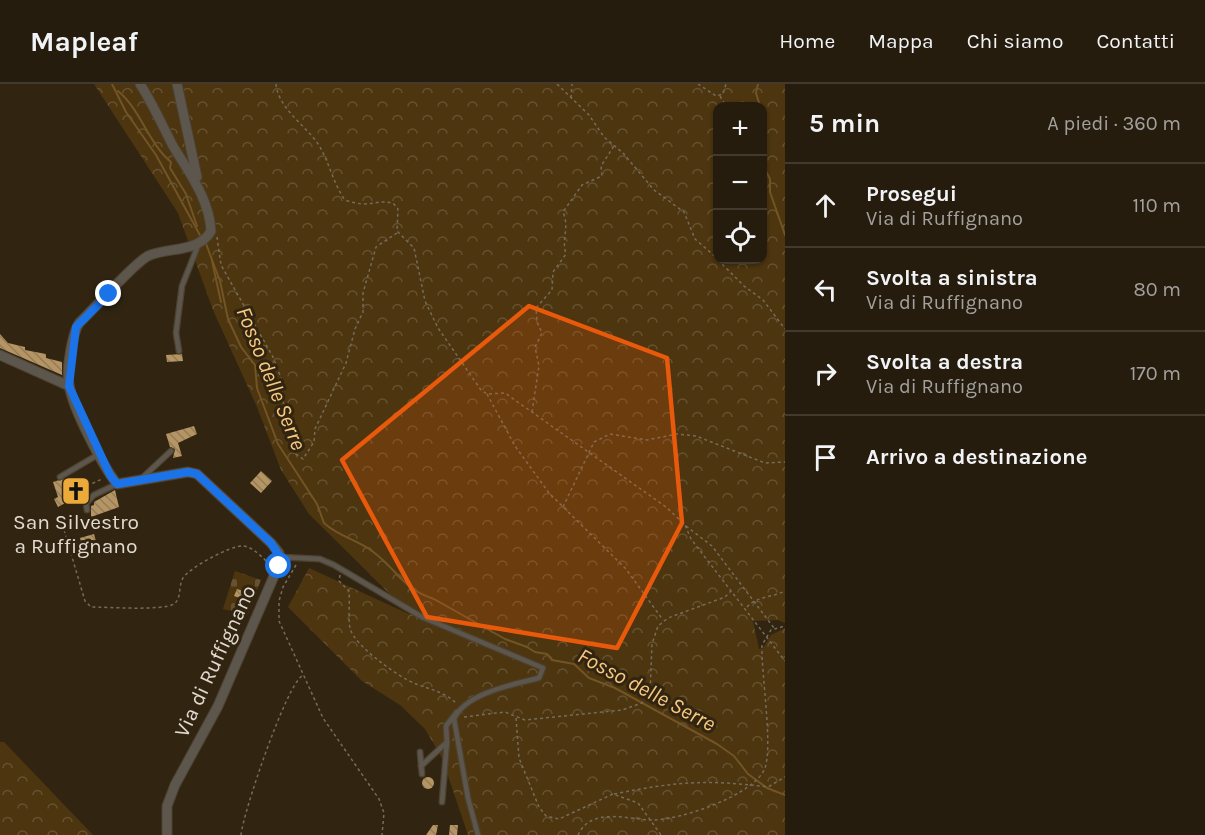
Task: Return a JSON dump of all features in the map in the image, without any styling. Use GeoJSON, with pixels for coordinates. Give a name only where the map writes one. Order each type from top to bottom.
{"type":"FeatureCollection","features":[{"type":"Feature","properties":{"kind":"street"},"geometry":{"type":"LineString","coordinates":[[140,84],[153,103],[173,145],[199,185]]}},
{"type":"Feature","properties":{"kind":"street"},"geometry":{"type":"LineString","coordinates":[[177,84],[199,185],[206,237],[145,258],[80,322],[74,331],[69,386],[99,454],[117,484],[188,472],[197,474],[271,543],[280,560]]}},
{"type":"Feature","properties":{"kind":"street"},"geometry":{"type":"LineString","coordinates":[[0,355],[69,386]]}},
{"type":"Feature","properties":{"kind":"street","name":"Via di Ruffignano"},"geometry":{"type":"LineString","coordinates":[[167,835],[167,806],[175,784],[218,706],[280,560]]}},
{"type":"Feature","properties":{"kind":"lane"},"geometry":{"type":"LineString","coordinates":[[179,351],[176,333],[182,286],[206,237]]}},
{"type":"Feature","properties":{"kind":"lane"},"geometry":{"type":"LineString","coordinates":[[140,481],[171,451]]}},
{"type":"Feature","properties":{"kind":"lane"},"geometry":{"type":"LineString","coordinates":[[60,477],[99,454]]}},
{"type":"Feature","properties":{"kind":"lane"},"geometry":{"type":"LineString","coordinates":[[87,510],[86,503],[90,497],[117,484]]}},
{"type":"Feature","properties":{"kind":"lane"},"geometry":{"type":"LineString","coordinates":[[280,560],[300,557],[320,559],[342,569],[422,617],[543,668],[539,678],[490,691],[450,718],[446,726],[447,742],[442,802]]}},
{"type":"Feature","properties":{"kind":"lane"},"geometry":{"type":"LineString","coordinates":[[461,710],[454,719],[468,798],[478,835]]}},
{"type":"Feature","properties":{"kind":"lane"},"geometry":{"type":"LineString","coordinates":[[421,766],[447,742]]}},
{"type":"Feature","properties":{"kind":"lane"},"geometry":{"type":"LineString","coordinates":[[420,752],[422,774]]}},
{"type":"Feature","properties":{"kind":"path"},"geometry":{"type":"LineString","coordinates":[[276,84],[278,94],[286,107],[316,141],[345,200],[367,206],[393,203],[398,209],[398,233],[414,248],[425,301],[438,328],[468,375],[487,394],[515,446],[562,508],[626,569],[663,621]]}},
{"type":"Feature","properties":{"kind":"path"},"geometry":{"type":"LineString","coordinates":[[557,84],[589,115],[604,137],[654,190],[684,212],[695,238],[713,254]]}},
{"type":"Feature","properties":{"kind":"path"},"geometry":{"type":"LineString","coordinates":[[571,99],[572,84]]}},
{"type":"Feature","properties":{"kind":"path"},"geometry":{"type":"LineString","coordinates":[[698,84],[716,96],[720,96],[724,102]]}},
{"type":"Feature","properties":{"kind":"path"},"geometry":{"type":"LineString","coordinates":[[720,96],[726,84]]}},
{"type":"Feature","properties":{"kind":"path"},"geometry":{"type":"LineString","coordinates":[[532,412],[539,366],[535,347],[542,333],[537,322],[536,308],[552,290],[553,272],[566,254],[564,245],[568,225],[562,212],[582,185],[602,176],[601,166],[614,146]]}},
{"type":"Feature","properties":{"kind":"path"},"geometry":{"type":"LineString","coordinates":[[206,237],[219,244],[221,266],[273,357],[280,378],[284,409],[296,454],[303,459],[314,442],[315,429],[346,363],[355,329],[363,312],[363,292],[376,247],[398,233]]}},
{"type":"Feature","properties":{"kind":"path"},"geometry":{"type":"LineString","coordinates":[[723,264],[744,286],[763,300],[785,329]]}},
{"type":"Feature","properties":{"kind":"path"},"geometry":{"type":"LineString","coordinates":[[487,394],[505,393],[695,530],[712,546],[756,600],[775,628]]}},
{"type":"Feature","properties":{"kind":"path"},"geometry":{"type":"LineString","coordinates":[[562,508],[594,441],[610,434],[647,440],[677,434],[696,435],[765,463],[785,462]]}},
{"type":"Feature","properties":{"kind":"path"},"geometry":{"type":"LineString","coordinates":[[87,486],[110,475]]}},
{"type":"Feature","properties":{"kind":"path"},"geometry":{"type":"LineString","coordinates":[[685,525],[691,539],[785,661]]}},
{"type":"Feature","properties":{"kind":"path"},"geometry":{"type":"LineString","coordinates":[[64,531],[85,601],[91,607],[172,605],[178,599],[182,579],[191,569],[234,547],[248,547],[270,563],[280,560]]}},
{"type":"Feature","properties":{"kind":"path"},"geometry":{"type":"LineString","coordinates":[[300,557],[284,587],[278,613],[323,718],[379,799],[384,813],[382,835]]}},
{"type":"Feature","properties":{"kind":"path"},"geometry":{"type":"LineString","coordinates":[[342,569],[339,581],[349,591],[350,627],[358,643],[382,663],[414,684],[445,694],[461,710]]}},
{"type":"Feature","properties":{"kind":"path"},"geometry":{"type":"LineString","coordinates":[[454,719],[505,712],[525,720],[622,710],[642,704],[650,692],[653,635],[663,621],[725,597],[731,591]]}},
{"type":"Feature","properties":{"kind":"path"},"geometry":{"type":"LineString","coordinates":[[746,608],[756,600],[772,598],[785,591]]}},
{"type":"Feature","properties":{"kind":"path"},"geometry":{"type":"LineString","coordinates":[[244,595],[264,601]]}},
{"type":"Feature","properties":{"kind":"path"},"geometry":{"type":"LineString","coordinates":[[578,835],[587,824],[596,819],[618,817],[652,820],[697,811],[751,785],[765,768],[766,758],[762,645],[766,634],[775,628],[785,626]]}},
{"type":"Feature","properties":{"kind":"path"},"geometry":{"type":"LineString","coordinates":[[241,835],[242,820],[271,742],[292,688],[303,675]]}},
{"type":"Feature","properties":{"kind":"path"},"geometry":{"type":"LineString","coordinates":[[516,718],[519,758],[539,807],[546,816],[559,819],[613,794],[684,781],[738,782],[768,787],[785,777]]}},
{"type":"Feature","properties":{"kind":"path"},"geometry":{"type":"LineString","coordinates":[[613,794],[638,803],[661,835]]}},
{"type":"Feature","properties":{"kind":"highlighted area"},"geometry":{"type":"Polygon","coordinates":[[[529,306],[667,358],[682,523],[617,648],[427,617],[342,460],[529,306]]]}},
{"type":"Feature","properties":{"kind":"green space"},"geometry":{"type":"Polygon","coordinates":[[[94,84],[785,84],[785,623],[778,620],[753,621],[759,649],[763,648],[771,635],[785,628],[785,835],[468,835],[442,758],[425,729],[400,705],[362,681],[288,607],[309,568],[411,615],[309,514],[281,470],[257,407],[213,310],[178,213],[94,84]]]}},
{"type":"Feature","properties":{"kind":"green space"},"geometry":{"type":"Polygon","coordinates":[[[235,571],[261,580],[247,615],[223,609],[235,571]]]}},
{"type":"Feature","properties":{"kind":"green space"},"geometry":{"type":"Polygon","coordinates":[[[0,742],[4,742],[93,835],[0,835],[0,742]]]}},
{"type":"Feature","properties":{"kind":"building"},"geometry":{"type":"Polygon","coordinates":[[[0,334],[8,343],[25,347],[25,350],[46,354],[46,358],[62,362],[62,375],[0,348],[0,334]]]}},
{"type":"Feature","properties":{"kind":"building"},"geometry":{"type":"Polygon","coordinates":[[[182,354],[183,361],[167,362],[166,355],[182,354]]]}},
{"type":"Feature","properties":{"kind":"building"},"geometry":{"type":"Polygon","coordinates":[[[194,426],[197,434],[178,443],[182,456],[173,458],[175,449],[170,447],[166,434],[194,426]]]}},
{"type":"Feature","properties":{"kind":"building"},"geometry":{"type":"Polygon","coordinates":[[[261,471],[272,481],[261,493],[250,483],[261,471]]]}},
{"type":"Feature","properties":{"kind":"building"},"geometry":{"type":"Polygon","coordinates":[[[69,477],[74,486],[84,481],[89,490],[58,507],[54,499],[58,497],[53,482],[69,477]]]}},
{"type":"Feature","properties":{"kind":"building"},"geometry":{"type":"Polygon","coordinates":[[[115,490],[119,507],[91,517],[91,506],[94,502],[115,490]]]}},
{"type":"Feature","properties":{"kind":"building"},"geometry":{"type":"Polygon","coordinates":[[[94,534],[96,541],[82,545],[80,538],[94,534]]]}},
{"type":"Feature","properties":{"kind":"building"},"geometry":{"type":"Polygon","coordinates":[[[237,589],[249,593],[246,600],[234,596],[237,589]]]}},
{"type":"Feature","properties":{"kind":"building"},"geometry":{"type":"Polygon","coordinates":[[[240,602],[250,607],[248,613],[237,609],[240,602]]]}},
{"type":"Feature","properties":{"kind":"building"},"geometry":{"type":"Polygon","coordinates":[[[430,777],[434,783],[430,789],[426,789],[422,781],[430,777]]]}},
{"type":"Feature","properties":{"kind":"building"},"geometry":{"type":"Polygon","coordinates":[[[433,825],[438,825],[436,835],[426,835],[433,825]]]}},
{"type":"Feature","properties":{"kind":"building"},"geometry":{"type":"Polygon","coordinates":[[[450,825],[458,825],[457,835],[449,835],[450,825]]]}},
{"type":"Feature","properties":{"kind":"waterway","name":"Fosso delle Serre"},"geometry":{"type":"LineString","coordinates":[[112,84],[126,112],[156,155],[201,237]]}},
{"type":"Feature","properties":{"kind":"waterway"},"geometry":{"type":"LineString","coordinates":[[758,84],[756,93],[759,102]]}},
{"type":"Feature","properties":{"kind":"waterway"},"geometry":{"type":"LineString","coordinates":[[118,91],[133,107],[156,146],[171,162],[170,168],[186,194],[197,226]]}},
{"type":"Feature","properties":{"kind":"waterway"},"geometry":{"type":"LineString","coordinates":[[767,173],[770,179],[770,192],[785,235]]}},
{"type":"Feature","properties":{"kind":"waterway","name":"Fosso delle Serre"},"geometry":{"type":"LineString","coordinates":[[205,241],[220,281],[228,319],[241,347],[255,365],[257,388],[278,444],[317,504],[324,523],[372,551],[414,590],[505,639],[535,652],[547,654],[552,660],[574,664],[589,678],[615,688],[717,744],[734,756],[748,774],[767,788],[785,795]]}},
{"type":"Feature","properties":{"kind":"waterway","name":"Fosso delle Serre"},"geometry":{"type":"LineString","coordinates":[[212,261],[221,302]]}},
{"type":"Feature","properties":{"kind":"place","name":"San Silvestro a Ruffignano"},"geometry":{"type":"Point","coordinates":[76,491]}},
{"type":"Feature","properties":{"kind":"route"},"geometry":{"type":"LineString","coordinates":[[109,294],[80,322],[74,331],[69,386],[110,475],[117,484],[188,472],[197,474],[271,543],[280,557],[279,566]]}}]}
